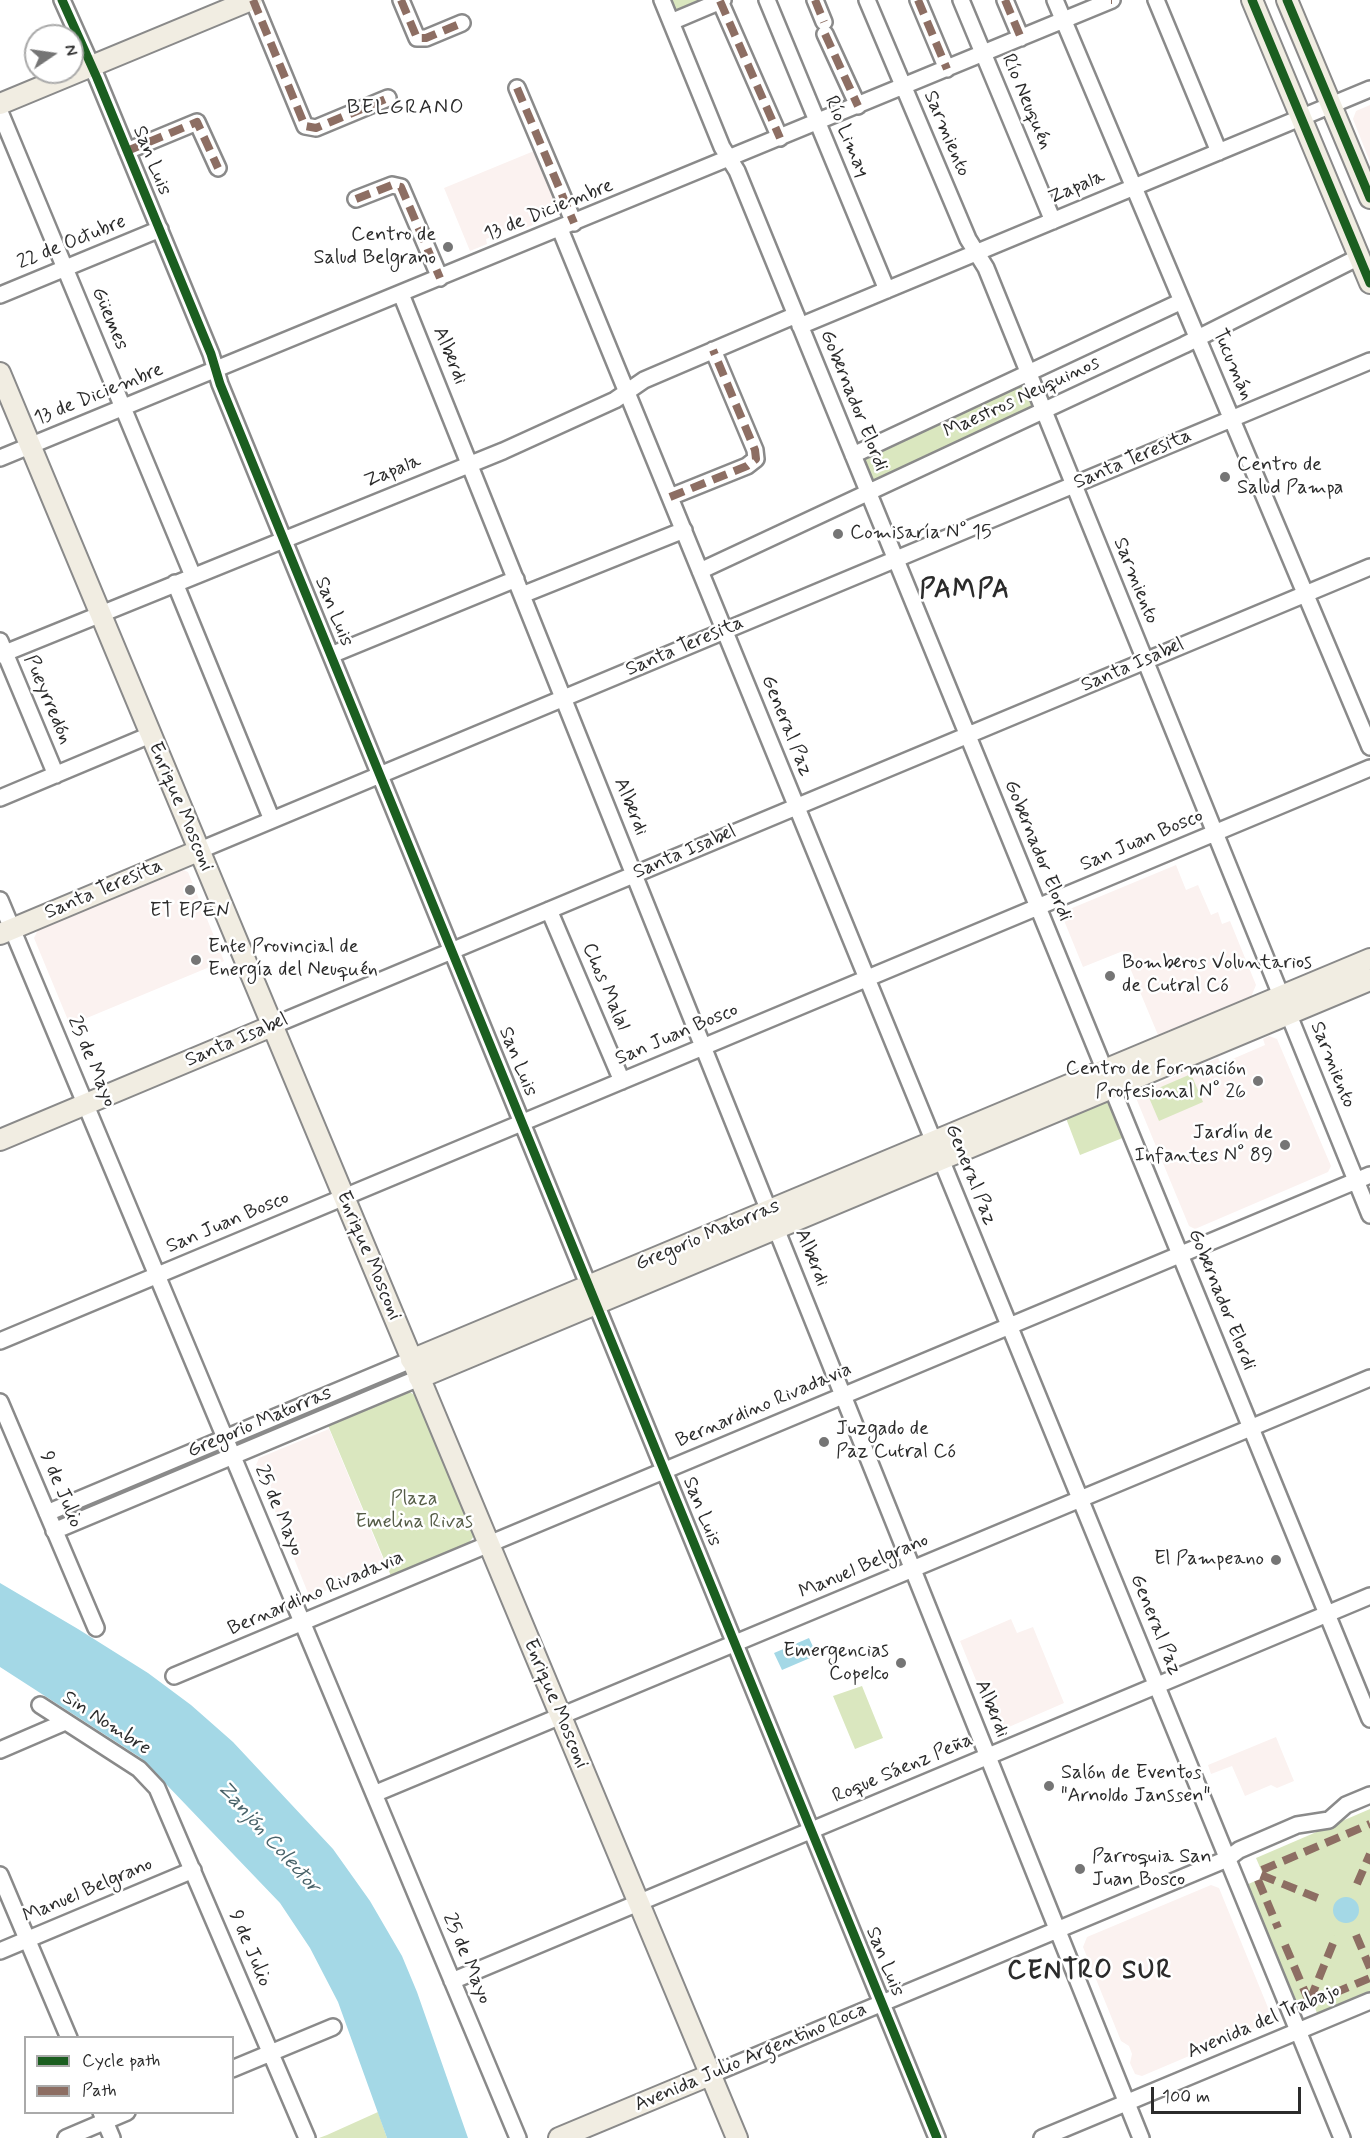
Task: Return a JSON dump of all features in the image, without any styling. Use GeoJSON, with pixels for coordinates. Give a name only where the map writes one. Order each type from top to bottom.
{"type":"FeatureCollection","features":[{"type":"Feature","properties":{"kind":"main road"},"geometry":{"type":"LineString","coordinates":[[0,104],[252,0]]}},
{"type":"Feature","properties":{"kind":"main road"},"geometry":{"type":"LineString","coordinates":[[1252,0],[1370,283]]}},
{"type":"Feature","properties":{"kind":"main road"},"geometry":{"type":"LineString","coordinates":[[1287,0],[1370,198]]}},
{"type":"Feature","properties":{"kind":"main road","name":"Enrique Mosconi"},"geometry":{"type":"LineString","coordinates":[[0,372],[99,614],[737,2138]]}},
{"type":"Feature","properties":{"kind":"main road","name":"Santa Teresita"},"geometry":{"type":"LineString","coordinates":[[6,931],[198,851]]}},
{"type":"Feature","properties":{"kind":"main road","name":"Gregorio Matorras"},"geometry":{"type":"LineString","coordinates":[[415,1369],[772,1220],[941,1160],[1281,996],[1370,959]]}},
{"type":"Feature","properties":{"kind":"main road","name":"Gregorio Matorras"},"geometry":{"type":"LineString","coordinates":[[772,1220],[934,1141],[1288,1014],[1370,980]]}},
{"type":"Feature","properties":{"kind":"main road","name":"Santa Isabel"},"geometry":{"type":"LineString","coordinates":[[0,1140],[272,1026]]}},
{"type":"Feature","properties":{"kind":"main road","name":"Avenida Julio Argentino Roca"},"geometry":{"type":"LineString","coordinates":[[559,2138],[710,2075]]}},
{"type":"Feature","properties":{"kind":"street","name":"San Luis"},"geometry":{"type":"LineString","coordinates":[[62,0],[160,229],[331,655],[937,2138]]}},
{"type":"Feature","properties":{"kind":"street"},"geometry":{"type":"LineString","coordinates":[[252,0],[305,126],[316,128],[388,98]]}},
{"type":"Feature","properties":{"kind":"street"},"geometry":{"type":"LineString","coordinates":[[400,0],[417,38],[426,38],[462,23]]}},
{"type":"Feature","properties":{"kind":"street","name":"Gobernador Elordi"},"geometry":{"type":"LineString","coordinates":[[662,0],[722,147],[736,168],[1370,1719]]}},
{"type":"Feature","properties":{"kind":"street","name":"Río Limay"},"geometry":{"type":"LineString","coordinates":[[767,0],[887,290]]}},
{"type":"Feature","properties":{"kind":"street"},"geometry":{"type":"LineString","coordinates":[[814,0],[858,106]]}},
{"type":"Feature","properties":{"kind":"street","name":"Sarmiento"},"geometry":{"type":"LineString","coordinates":[[867,0],[968,239],[984,265],[1288,1014],[1363,1178],[1370,1215]]}},
{"type":"Feature","properties":{"kind":"street"},"geometry":{"type":"LineString","coordinates":[[918,0],[947,69]]}},
{"type":"Feature","properties":{"kind":"street","name":"Río Neuquén"},"geometry":{"type":"LineString","coordinates":[[961,0],[1053,221]]}},
{"type":"Feature","properties":{"kind":"street"},"geometry":{"type":"LineString","coordinates":[[1005,0],[1021,38]]}},
{"type":"Feature","properties":{"kind":"street","name":"Tucumán"},"geometry":{"type":"LineString","coordinates":[[1055,0],[1370,747]]}},
{"type":"Feature","properties":{"kind":"street","name":"13 de Diciembre"},"geometry":{"type":"LineString","coordinates":[[0,458],[1112,0]]}},
{"type":"Feature","properties":{"kind":"street"},"geometry":{"type":"LineString","coordinates":[[1156,0],[1219,152]]}},
{"type":"Feature","properties":{"kind":"street"},"geometry":{"type":"LineString","coordinates":[[671,22],[722,1],[780,138]]}},
{"type":"Feature","properties":{"kind":"street","name":"General Paz"},"geometry":{"type":"LineString","coordinates":[[517,88],[627,392],[1342,2138]]}},
{"type":"Feature","properties":{"kind":"street","name":"Zapala"},"geometry":{"type":"LineString","coordinates":[[2,649],[99,614],[470,464],[612,402],[641,381],[713,350],[887,290],[1370,89]]}},
{"type":"Feature","properties":{"kind":"street","name":"Güemes"},"geometry":{"type":"LineString","coordinates":[[0,112],[193,576]]}},
{"type":"Feature","properties":{"kind":"street"},"geometry":{"type":"LineString","coordinates":[[127,151],[196,122],[218,168]]}},
{"type":"Feature","properties":{"kind":"street"},"geometry":{"type":"LineString","coordinates":[[356,199],[392,185],[399,185],[440,278]]}},
{"type":"Feature","properties":{"kind":"street","name":"22 de Octubre"},"geometry":{"type":"LineString","coordinates":[[0,295],[160,229]]}},
{"type":"Feature","properties":{"kind":"street","name":"Maestros Neuquinos"},"geometry":{"type":"LineString","coordinates":[[700,570],[1198,338],[1359,257]]}},
{"type":"Feature","properties":{"kind":"street","name":"Alberdi"},"geometry":{"type":"LineString","coordinates":[[401,294],[1140,2138]]}},
{"type":"Feature","properties":{"kind":"street","name":"Maestros Neuquinos"},"geometry":{"type":"LineString","coordinates":[[853,455],[1182,301]]}},
{"type":"Feature","properties":{"kind":"street"},"geometry":{"type":"LineString","coordinates":[[670,497],[747,466],[756,459],[755,450],[713,350]]}},
{"type":"Feature","properties":{"kind":"street","name":"Santa Teresita"},"geometry":{"type":"LineString","coordinates":[[198,851],[1370,361]]}},
{"type":"Feature","properties":{"kind":"street"},"geometry":{"type":"LineString","coordinates":[[522,595],[684,530]]}},
{"type":"Feature","properties":{"kind":"street","name":"Santa Isabel"},"geometry":{"type":"LineString","coordinates":[[272,1026],[1370,567]]}},
{"type":"Feature","properties":{"kind":"street"},"geometry":{"type":"LineString","coordinates":[[331,655],[516,579]]}},
{"type":"Feature","properties":{"kind":"street"},"geometry":{"type":"LineString","coordinates":[[176,583],[272,820]]}},
{"type":"Feature","properties":{"kind":"street","name":"Pueyrredón"},"geometry":{"type":"LineString","coordinates":[[2,649],[56,775]]}},
{"type":"Feature","properties":{"kind":"street"},"geometry":{"type":"LineString","coordinates":[[0,798],[150,735]]}},
{"type":"Feature","properties":{"kind":"street","name":"San Juan Bosco"},"geometry":{"type":"LineString","coordinates":[[0,1341],[1370,768]]}},
{"type":"Feature","properties":{"kind":"street","name":"25 de Mayo"},"geometry":{"type":"LineString","coordinates":[[0,900],[6,931],[86,1104],[518,2138]]}},
{"type":"Feature","properties":{"kind":"street","name":"Chos Malal"},"geometry":{"type":"LineString","coordinates":[[549,910],[622,1081]]}},
{"type":"Feature","properties":{"kind":"street","name":"Bernardino Rivadavia"},"geometry":{"type":"LineString","coordinates":[[174,1676],[1363,1178]]}},
{"type":"Feature","properties":{"kind":"street","name":"Gregorio Matorras"},"geometry":{"type":"LineString","coordinates":[[47,1513],[225,1438],[415,1369]]}},
{"type":"Feature","properties":{"kind":"street","name":"Gregorio Matorras"},"geometry":{"type":"LineString","coordinates":[[54,1531],[233,1456],[415,1369]]}},
{"type":"Feature","properties":{"kind":"street","name":"Manuel Belgrano"},"geometry":{"type":"LineString","coordinates":[[374,1794],[1370,1378]]}},
{"type":"Feature","properties":{"kind":"street","name":"9 de Julio"},"geometry":{"type":"LineString","coordinates":[[0,1402],[96,1628]]}},
{"type":"Feature","properties":{"kind":"street","name":"Roque Sáenz Peña"},"geometry":{"type":"LineString","coordinates":[[452,1981],[1370,1596]]}},
{"type":"Feature","properties":{"kind":"street","name":"Sin Nombre"},"geometry":{"type":"LineString","coordinates":[[40,1706],[149,1778]]}},
{"type":"Feature","properties":{"kind":"street"},"geometry":{"type":"LineString","coordinates":[[0,1749],[65,1722]]}},
{"type":"Feature","properties":{"kind":"street","name":"9 de Julio"},"geometry":{"type":"LineString","coordinates":[[149,1778],[160,1794],[307,2138]]}},
{"type":"Feature","properties":{"kind":"street","name":"Avenida Julio Argentino Roca"},"geometry":{"type":"LineString","coordinates":[[710,2075],[1227,1859],[1239,1850],[1297,1825],[1329,1820],[1348,1804],[1370,1795]]}},
{"type":"Feature","properties":{"kind":"street","name":"Manuel Belgrano"},"geometry":{"type":"LineString","coordinates":[[0,1951],[193,1870]]}},
{"type":"Feature","properties":{"kind":"street"},"geometry":{"type":"LineString","coordinates":[[0,1875],[69,2036]]}},
{"type":"Feature","properties":{"kind":"street","name":"Avenida del Trabajo"},"geometry":{"type":"LineString","coordinates":[[1042,2138],[1370,2001]]}},
{"type":"Feature","properties":{"kind":"street"},"geometry":{"type":"LineString","coordinates":[[234,2068],[333,2027]]}},
{"type":"Feature","properties":{"kind":"street"},"geometry":{"type":"LineString","coordinates":[[66,2138],[103,2117],[112,2138]]}},
{"type":"Feature","properties":{"kind":"shaded area"},"geometry":{"type":"Polygon","coordinates":[[[1370,105],[1370,162],[1353,119],[1356,111],[1370,105]]]}},
{"type":"Feature","properties":{"kind":"shaded area"},"geometry":{"type":"Polygon","coordinates":[[[534,151],[556,205],[554,211],[531,220],[533,225],[520,230],[515,227],[486,239],[487,244],[470,251],[444,188],[534,151]]]}},
{"type":"Feature","properties":{"kind":"shaded area"},"geometry":{"type":"Polygon","coordinates":[[[1176,865],[1186,890],[1198,885],[1211,915],[1218,912],[1222,924],[1230,921],[1256,985],[1251,997],[1158,1035],[1123,951],[1083,967],[1063,918],[1065,911],[1176,865]]]}},
{"type":"Feature","properties":{"kind":"shaded area"},"geometry":{"type":"Polygon","coordinates":[[[181,869],[188,872],[224,961],[70,1025],[34,938],[38,930],[181,869]]]}},
{"type":"Feature","properties":{"kind":"shaded area"},"geometry":{"type":"Polygon","coordinates":[[[1269,1036],[1277,1039],[1331,1166],[1328,1172],[1195,1229],[1189,1226],[1136,1098],[1138,1092],[1218,1058],[1221,1064],[1265,1045],[1263,1039],[1269,1036]]]}},
{"type":"Feature","properties":{"kind":"shaded area"},"geometry":{"type":"Polygon","coordinates":[[[329,1429],[386,1566],[315,1595],[308,1593],[268,1494],[271,1487],[264,1468],[256,1465],[259,1458],[329,1429]]]}},
{"type":"Feature","properties":{"kind":"shaded area"},"geometry":{"type":"Polygon","coordinates":[[[1011,1619],[1017,1633],[1033,1627],[1064,1703],[1002,1730],[995,1727],[960,1641],[1011,1619]]]}},
{"type":"Feature","properties":{"kind":"shaded area"},"geometry":{"type":"Polygon","coordinates":[[[1276,1737],[1294,1781],[1277,1788],[1271,1785],[1245,1796],[1232,1766],[1211,1774],[1208,1765],[1276,1737]]]}},
{"type":"Feature","properties":{"kind":"shaded area"},"geometry":{"type":"Polygon","coordinates":[[[1211,1885],[1219,1888],[1271,2015],[1267,2023],[1142,2076],[1135,2074],[1130,2063],[1132,2054],[1129,2046],[1121,2041],[1083,1947],[1087,1937],[1211,1885]]]}},
{"type":"Feature","properties":{"kind":"green space"},"geometry":{"type":"Polygon","coordinates":[[[671,0],[707,0],[680,11],[675,9],[671,0]]]}},
{"type":"Feature","properties":{"kind":"green space"},"geometry":{"type":"Polygon","coordinates":[[[1024,382],[1034,408],[875,482],[871,479],[864,458],[1024,382]]]}},
{"type":"Feature","properties":{"kind":"green space"},"geometry":{"type":"Polygon","coordinates":[[[1191,1074],[1203,1102],[1159,1121],[1147,1093],[1191,1074]]]}},
{"type":"Feature","properties":{"kind":"green space"},"geometry":{"type":"Polygon","coordinates":[[[1109,1099],[1125,1137],[1080,1155],[1064,1113],[1109,1099]]]}},
{"type":"Feature","properties":{"kind":"green space"},"geometry":{"type":"Polygon","coordinates":[[[393,1375],[395,1381],[248,1440],[248,1434],[393,1375]]]}},
{"type":"Feature","properties":{"kind":"green space","name":"Plaza Emelina Rivas"},"geometry":{"type":"Polygon","coordinates":[[[407,1390],[416,1396],[474,1536],[468,1544],[391,1576],[327,1423],[407,1390]]]}},
{"type":"Feature","properties":{"kind":"green space"},"geometry":{"type":"Polygon","coordinates":[[[214,1450],[216,1457],[75,1516],[72,1514],[71,1510],[214,1450]]]}},
{"type":"Feature","properties":{"kind":"green space"},"geometry":{"type":"Polygon","coordinates":[[[862,1686],[883,1738],[855,1749],[833,1696],[862,1686]]]}},
{"type":"Feature","properties":{"kind":"green space"},"geometry":{"type":"Polygon","coordinates":[[[1370,1809],[1370,1991],[1317,2013],[1313,2002],[1308,1999],[1296,2004],[1246,1885],[1260,1879],[1262,1872],[1256,1858],[1370,1809]]]}},
{"type":"Feature","properties":{"kind":"green space"},"geometry":{"type":"Polygon","coordinates":[[[378,2112],[387,2138],[319,2138],[327,2135],[378,2112]]]}},
{"type":"Feature","properties":{"kind":"water","name":"Zanjón Colector"},"geometry":{"type":"Polygon","coordinates":[[[0,1583],[148,1673],[191,1705],[233,1742],[333,1849],[370,1901],[402,1956],[417,1992],[468,2138],[387,2138],[338,2002],[310,1948],[280,1903],[141,1758],[0,1667],[0,1583]]]}},
{"type":"Feature","properties":{"kind":"water"},"geometry":{"type":"Polygon","coordinates":[[[809,1638],[817,1655],[782,1670],[774,1653],[809,1638]]]}},
{"type":"Feature","properties":{"kind":"water"},"geometry":{"type":"Polygon","coordinates":[[[1346,1897],[1355,1901],[1359,1910],[1355,1919],[1346,1923],[1337,1919],[1333,1910],[1337,1901],[1346,1897]]]}},
{"type":"Feature","properties":{"kind":"marked path"},"geometry":{"type":"LineString","coordinates":[[253,0],[305,126],[316,128],[388,98]]}},
{"type":"Feature","properties":{"kind":"marked path"},"geometry":{"type":"LineString","coordinates":[[401,0],[417,38],[426,38],[462,23]]}},
{"type":"Feature","properties":{"kind":"marked path"},"geometry":{"type":"LineString","coordinates":[[815,0],[824,22]]}},
{"type":"Feature","properties":{"kind":"marked path"},"geometry":{"type":"LineString","coordinates":[[918,0],[947,69]]}},
{"type":"Feature","properties":{"kind":"marked path"},"geometry":{"type":"LineString","coordinates":[[1005,0],[1021,38]]}},
{"type":"Feature","properties":{"kind":"marked path"},"geometry":{"type":"LineString","coordinates":[[720,1],[780,138]]}},
{"type":"Feature","properties":{"kind":"marked path"},"geometry":{"type":"LineString","coordinates":[[825,34],[858,106]]}},
{"type":"Feature","properties":{"kind":"marked path"},"geometry":{"type":"LineString","coordinates":[[517,88],[574,223]]}},
{"type":"Feature","properties":{"kind":"marked path"},"geometry":{"type":"LineString","coordinates":[[127,151],[197,122],[218,168]]}},
{"type":"Feature","properties":{"kind":"marked path"},"geometry":{"type":"LineString","coordinates":[[356,199],[392,185],[401,187],[440,278]]}},
{"type":"Feature","properties":{"kind":"marked path"},"geometry":{"type":"LineString","coordinates":[[670,497],[747,466],[756,459],[755,450],[713,350]]}},
{"type":"Feature","properties":{"kind":"marked path"},"geometry":{"type":"LineString","coordinates":[[1262,1870],[1370,1824]]}},
{"type":"Feature","properties":{"kind":"marked path"},"geometry":{"type":"LineString","coordinates":[[1357,1884],[1370,1854]]}},
{"type":"Feature","properties":{"kind":"marked path"},"geometry":{"type":"LineString","coordinates":[[1261,1875],[1320,1899]]}},
{"type":"Feature","properties":{"kind":"marked path"},"geometry":{"type":"LineString","coordinates":[[1258,1880],[1278,1928]]}},
{"type":"Feature","properties":{"kind":"marked path"},"geometry":{"type":"LineString","coordinates":[[1356,1935],[1370,1968]]}},
{"type":"Feature","properties":{"kind":"marked path"},"geometry":{"type":"LineString","coordinates":[[1310,2000],[1336,1936]]}},
{"type":"Feature","properties":{"kind":"marked path"},"geometry":{"type":"LineString","coordinates":[[1285,1945],[1308,1999]]}},
{"type":"Feature","properties":{"kind":"marked path"},"geometry":{"type":"LineString","coordinates":[[1313,2002],[1370,1978]]}},
{"type":"Feature","properties":{"kind":"cycle path"},"geometry":{"type":"LineString","coordinates":[[62,0],[97,78],[211,354],[220,384],[937,2138]]}},
{"type":"Feature","properties":{"kind":"cycle path"},"geometry":{"type":"LineString","coordinates":[[1252,0],[1370,283]]}},
{"type":"Feature","properties":{"kind":"cycle path"},"geometry":{"type":"LineString","coordinates":[[1287,0],[1370,198]]}},
{"type":"Feature","properties":{"kind":"place","name":"Centro de Salud Belgrano"},"geometry":{"type":"Point","coordinates":[448,247]}},
{"type":"Feature","properties":{"kind":"place","name":"Centro de Salud Pampa"},"geometry":{"type":"Point","coordinates":[1225,477]}},
{"type":"Feature","properties":{"kind":"place","name":"Comisaría N° 15"},"geometry":{"type":"Point","coordinates":[838,534]}},
{"type":"Feature","properties":{"kind":"place","name":"ET EPEN"},"geometry":{"type":"Point","coordinates":[190,890]}},
{"type":"Feature","properties":{"kind":"place","name":"Ente Provincial de Energía del Neuquén"},"geometry":{"type":"Point","coordinates":[196,960]}},
{"type":"Feature","properties":{"kind":"place","name":"Bomberos Voluntarios de Cutral Có"},"geometry":{"type":"Point","coordinates":[1110,976]}},
{"type":"Feature","properties":{"kind":"place","name":"Centro de Formación Profesional N° 26"},"geometry":{"type":"Point","coordinates":[1258,1081]}},
{"type":"Feature","properties":{"kind":"place","name":"Jardín de Infantes N° 89"},"geometry":{"type":"Point","coordinates":[1285,1145]}},
{"type":"Feature","properties":{"kind":"place","name":"Juzgado de Paz Cutral Có"},"geometry":{"type":"Point","coordinates":[824,1442]}},
{"type":"Feature","properties":{"kind":"place","name":"El Pampeano"},"geometry":{"type":"Point","coordinates":[1276,1560]}},
{"type":"Feature","properties":{"kind":"place","name":"Emergencias Copelco"},"geometry":{"type":"Point","coordinates":[901,1663]}},
{"type":"Feature","properties":{"kind":"place","name":"Salón de Eventos \"Arnoldo Janssen\""},"geometry":{"type":"Point","coordinates":[1049,1786]}},
{"type":"Feature","properties":{"kind":"place","name":"Parroquia San Juan Bosco"},"geometry":{"type":"Point","coordinates":[1080,1869]}},
{"type":"Feature","properties":{"kind":"district","name":"BELGRANO"},"geometry":{"type":"Point","coordinates":[406,109]}},
{"type":"Feature","properties":{"kind":"district","name":"PAMPA"},"geometry":{"type":"Point","coordinates":[965,592]}},
{"type":"Feature","properties":{"kind":"district","name":"CENTRO SUR"},"geometry":{"type":"Point","coordinates":[1090,1973]}}]}
